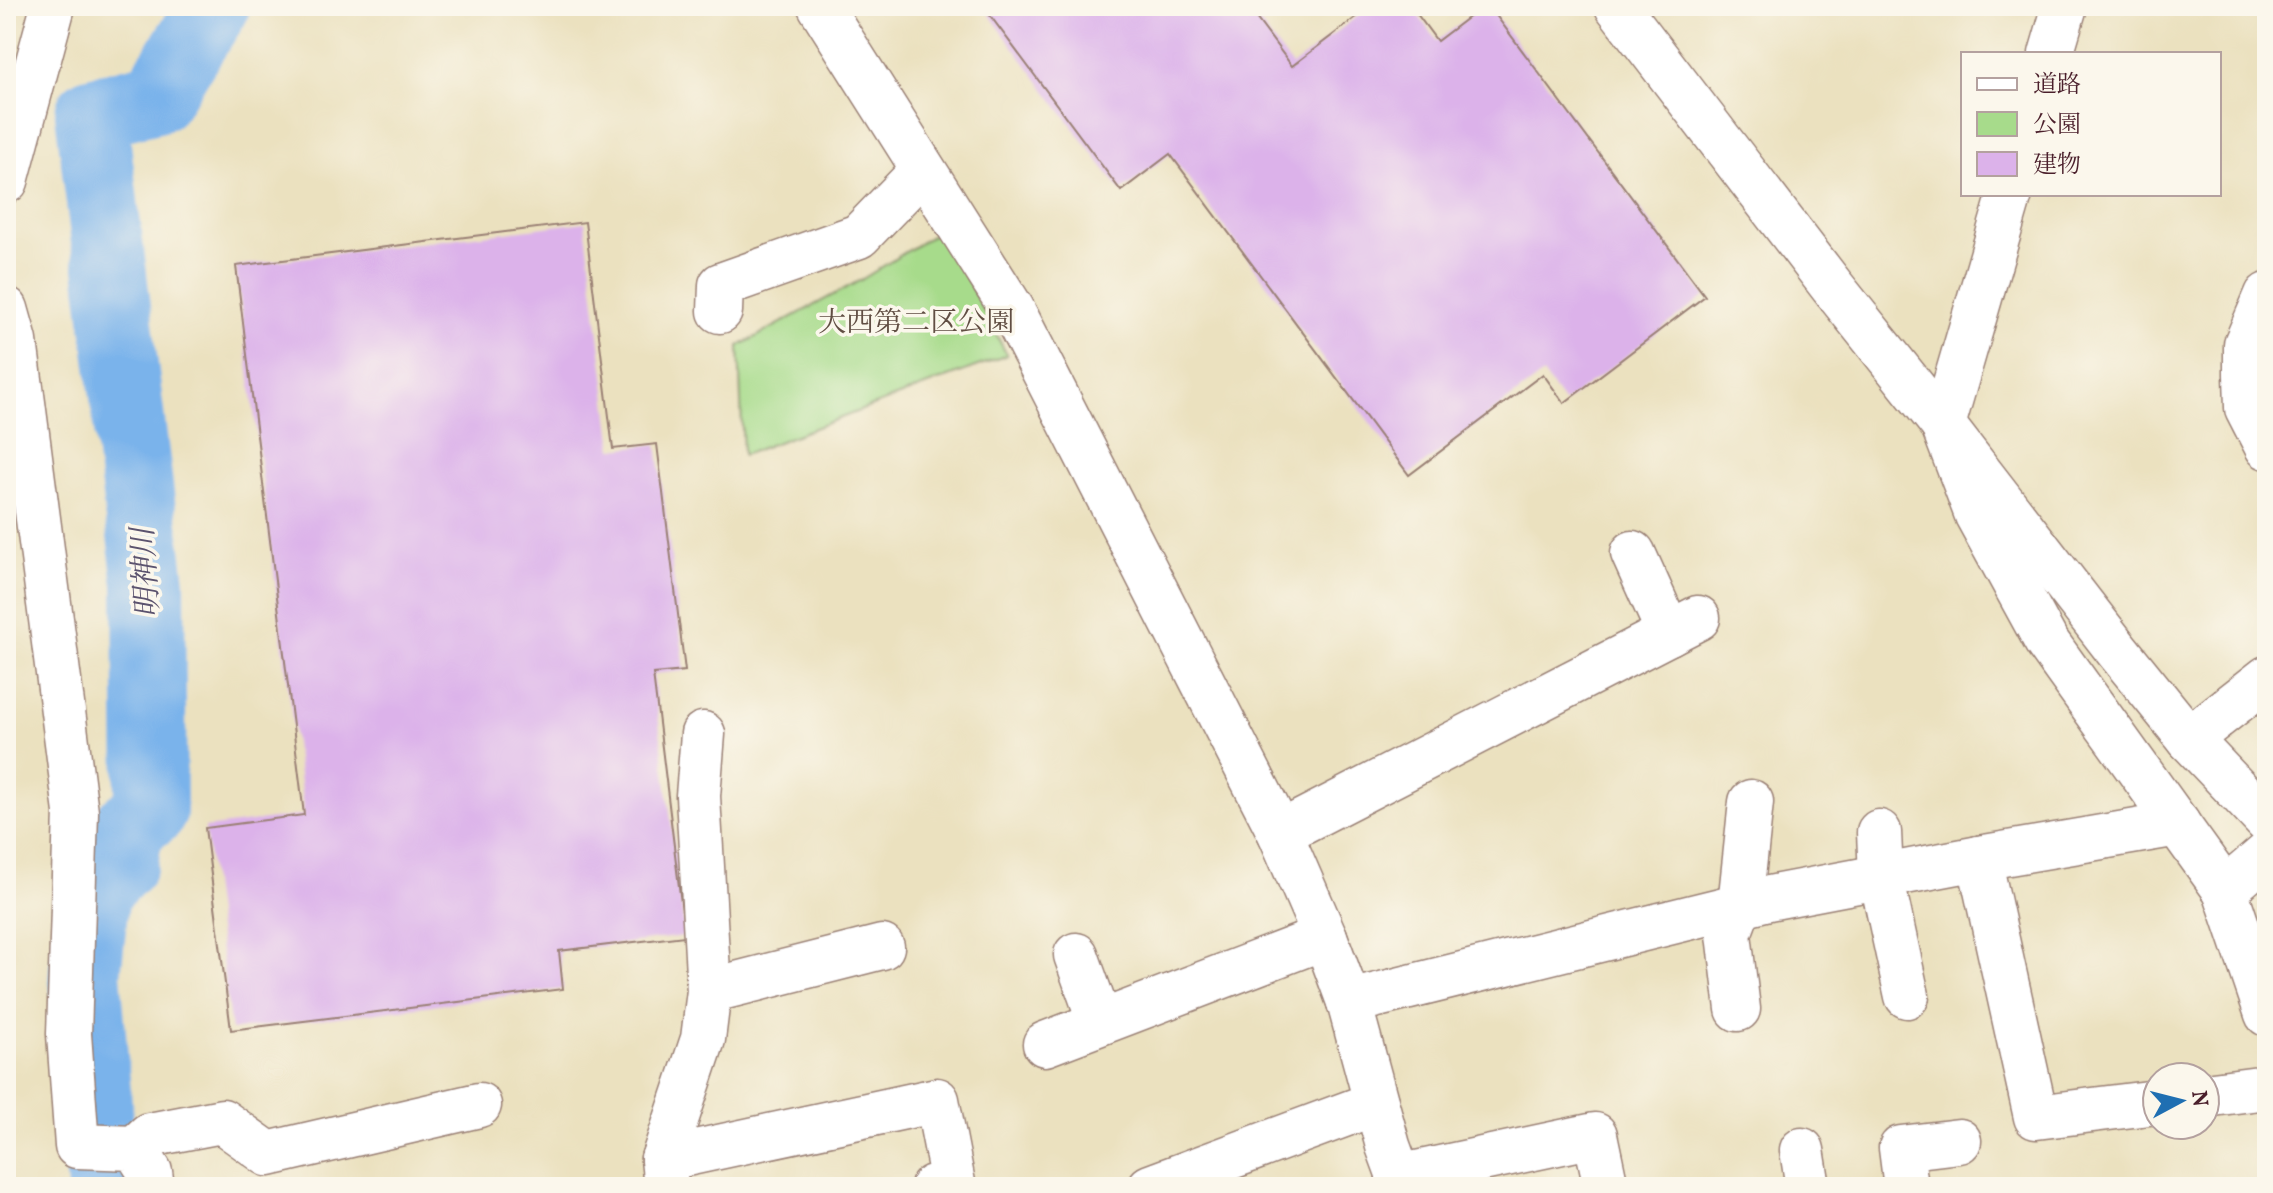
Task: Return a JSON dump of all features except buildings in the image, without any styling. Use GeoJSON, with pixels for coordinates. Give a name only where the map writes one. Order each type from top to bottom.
{"type":"FeatureCollection","features":[{"type":"Feature","properties":{"kind":"street"},"geometry":{"type":"LineString","coordinates":[[6,181],[53,6]]}},
{"type":"Feature","properties":{"kind":"street"},"geometry":{"type":"LineString","coordinates":[[820,6],[1012,309],[1280,833],[1349,1002],[1400,1182],[1595,1135],[1606,1187]]}},
{"type":"Feature","properties":{"kind":"street"},"geometry":{"type":"LineString","coordinates":[[1617,6],[2117,650],[2189,739],[2267,821]]}},
{"type":"Feature","properties":{"kind":"street"},"geometry":{"type":"LineString","coordinates":[[2052,52],[2065,6]]}},
{"type":"Feature","properties":{"kind":"street"},"geometry":{"type":"LineString","coordinates":[[720,311],[721,285],[859,236],[923,170]]}},
{"type":"Feature","properties":{"kind":"street"},"geometry":{"type":"LineString","coordinates":[[2009,196],[1943,425],[1977,515],[2046,641],[2225,890],[2267,1014]]}},
{"type":"Feature","properties":{"kind":"street"},"geometry":{"type":"LineString","coordinates":[[2267,295],[2246,344],[2246,374],[2247,408],[2267,447]]}},
{"type":"Feature","properties":{"kind":"street"},"geometry":{"type":"LineString","coordinates":[[6,309],[17,357],[76,812],[69,1034],[77,1146],[125,1158],[149,1135],[222,1121],[268,1154],[479,1105]]}},
{"type":"Feature","properties":{"kind":"street"},"geometry":{"type":"LineString","coordinates":[[1280,833],[1684,625],[1633,553]]}},
{"type":"Feature","properties":{"kind":"street"},"geometry":{"type":"LineString","coordinates":[[2189,739],[2267,678]]}},
{"type":"Feature","properties":{"kind":"street"},"geometry":{"type":"LineString","coordinates":[[664,1173],[703,1039],[709,991],[698,796],[703,734]]}},
{"type":"Feature","properties":{"kind":"street"},"geometry":{"type":"LineString","coordinates":[[1738,1009],[1729,934],[1740,905],[1751,802]]}},
{"type":"Feature","properties":{"kind":"street"},"geometry":{"type":"LineString","coordinates":[[1349,1002],[1740,905],[1881,876],[2178,824]]}},
{"type":"Feature","properties":{"kind":"street"},"geometry":{"type":"LineString","coordinates":[[1879,832],[1881,876],[1907,996]]}},
{"type":"Feature","properties":{"kind":"street"},"geometry":{"type":"LineString","coordinates":[[2225,890],[2267,854]]}},
{"type":"Feature","properties":{"kind":"street"},"geometry":{"type":"LineString","coordinates":[[1979,858],[2036,1117],[2141,1104]]}},
{"type":"Feature","properties":{"kind":"street"},"geometry":{"type":"LineString","coordinates":[[1045,1044],[1325,937]]}},
{"type":"Feature","properties":{"kind":"street"},"geometry":{"type":"LineString","coordinates":[[709,991],[882,947]]}},
{"type":"Feature","properties":{"kind":"street"},"geometry":{"type":"LineString","coordinates":[[1076,955],[1100,1022]]}},
{"type":"Feature","properties":{"kind":"street"},"geometry":{"type":"LineString","coordinates":[[2221,1093],[2267,1087]]}},
{"type":"Feature","properties":{"kind":"street"},"geometry":{"type":"LineString","coordinates":[[664,1173],[937,1100],[953,1183],[933,1187]]}},
{"type":"Feature","properties":{"kind":"street"},"geometry":{"type":"LineString","coordinates":[[1150,1187],[1376,1103]]}},
{"type":"Feature","properties":{"kind":"street"},"geometry":{"type":"LineString","coordinates":[[1906,1187],[1901,1148],[1959,1141]]}},
{"type":"Feature","properties":{"kind":"green space","name":"大西第二区公園"},"geometry":{"type":"Polygon","coordinates":[[[941,230],[1007,355],[743,455],[739,346],[861,280],[941,230]]]}},
{"type":"Feature","properties":{"kind":"waterway","name":"明神川"},"geometry":{"type":"LineString","coordinates":[[103,1187],[85,974],[94,891],[122,863],[128,827],[151,811],[149,583],[91,113],[156,97],[214,6]]}}]}
